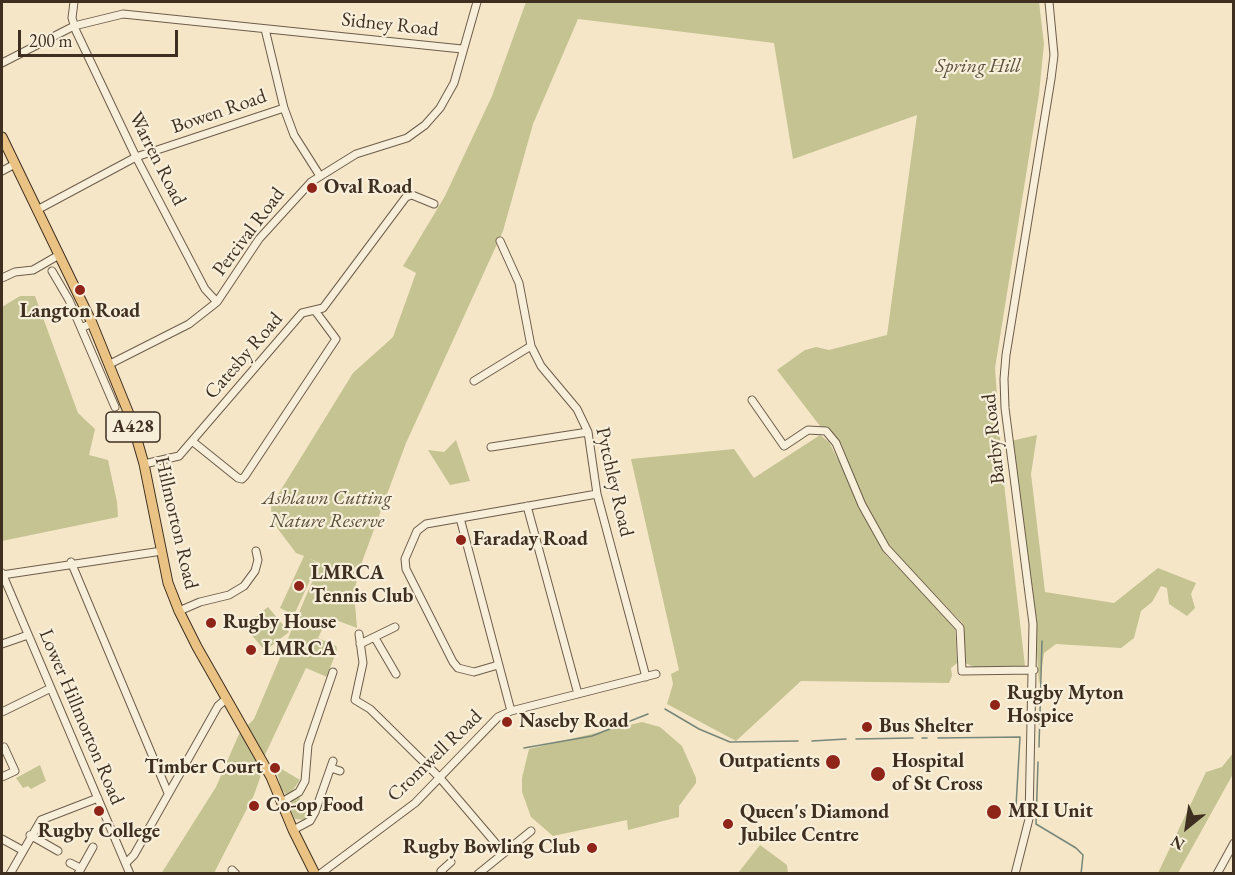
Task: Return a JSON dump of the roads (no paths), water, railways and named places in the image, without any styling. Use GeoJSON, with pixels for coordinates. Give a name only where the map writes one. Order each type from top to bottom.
{"type":"FeatureCollection","features":[{"type":"Feature","properties":{"kind":"highway","name":"Hillmorton Road"},"geometry":{"type":"LineString","coordinates":[[2,137],[110,364],[144,464],[168,583],[179,611],[266,768],[282,802]]}},
{"type":"Feature","properties":{"kind":"highway","name":"A428"},"geometry":{"type":"LineString","coordinates":[[282,802],[293,830],[315,873]]}},
{"type":"Feature","properties":{"kind":"street"},"geometry":{"type":"LineString","coordinates":[[74,2],[72,18],[74,26]]}},
{"type":"Feature","properties":{"kind":"street","name":"Percival Road"},"geometry":{"type":"LineString","coordinates":[[110,364],[189,324],[217,302],[272,222],[299,193],[320,176],[356,154],[407,138],[425,125],[440,108],[454,83],[477,2]]}},
{"type":"Feature","properties":{"kind":"street","name":"Barby Road"},"geometry":{"type":"LineString","coordinates":[[1015,873],[1029,819],[1034,670],[1033,624],[1005,408],[1004,379],[1005,355],[1054,55],[1049,2]]}},
{"type":"Feature","properties":{"kind":"street","name":"Sidney Road"},"geometry":{"type":"LineString","coordinates":[[2,63],[74,26],[123,14],[462,50]]}},
{"type":"Feature","properties":{"kind":"street","name":"Warren Road"},"geometry":{"type":"LineString","coordinates":[[74,26],[136,157],[205,289],[217,302]]}},
{"type":"Feature","properties":{"kind":"street"},"geometry":{"type":"LineString","coordinates":[[265,29],[284,108],[294,135],[320,176]]}},
{"type":"Feature","properties":{"kind":"street","name":"Bowen Road"},"geometry":{"type":"LineString","coordinates":[[36,210],[136,157],[284,108]]}},
{"type":"Feature","properties":{"kind":"street"},"geometry":{"type":"LineString","coordinates":[[2,171],[15,164]]}},
{"type":"Feature","properties":{"kind":"street","name":"Catesby Road"},"geometry":{"type":"LineString","coordinates":[[144,464],[179,456],[302,313],[316,312],[326,305],[406,197],[412,195],[434,204]]}},
{"type":"Feature","properties":{"kind":"street","name":"Pytchley Road"},"geometry":{"type":"LineString","coordinates":[[500,241],[519,283],[531,346],[541,366],[577,409],[588,432],[597,494],[645,677]]}},
{"type":"Feature","properties":{"kind":"street"},"geometry":{"type":"LineString","coordinates":[[2,278],[15,272],[33,270],[59,255]]}},
{"type":"Feature","properties":{"kind":"street"},"geometry":{"type":"LineString","coordinates":[[52,271],[69,300],[115,407]]}},
{"type":"Feature","properties":{"kind":"street"},"geometry":{"type":"LineString","coordinates":[[192,441],[242,479],[336,339],[316,312]]}},
{"type":"Feature","properties":{"kind":"street"},"geometry":{"type":"LineString","coordinates":[[81,328],[92,323]]}},
{"type":"Feature","properties":{"kind":"street"},"geometry":{"type":"LineString","coordinates":[[474,381],[531,346]]}},
{"type":"Feature","properties":{"kind":"street"},"geometry":{"type":"LineString","coordinates":[[752,400],[784,446],[808,430],[826,431],[836,443],[862,505],[886,548],[960,628],[962,670],[1034,670]]}},
{"type":"Feature","properties":{"kind":"street"},"geometry":{"type":"LineString","coordinates":[[491,447],[588,432]]}},
{"type":"Feature","properties":{"kind":"street"},"geometry":{"type":"LineString","coordinates":[[498,665],[474,672],[458,668],[408,576],[405,559],[417,531],[426,524],[597,494]]}},
{"type":"Feature","properties":{"kind":"street"},"geometry":{"type":"LineString","coordinates":[[528,506],[578,694]]}},
{"type":"Feature","properties":{"kind":"street"},"geometry":{"type":"LineString","coordinates":[[459,518],[511,711]]}},
{"type":"Feature","properties":{"kind":"street"},"geometry":{"type":"LineString","coordinates":[[2,574],[71,562],[162,551]]}},
{"type":"Feature","properties":{"kind":"street"},"geometry":{"type":"LineString","coordinates":[[179,611],[236,592],[249,581],[258,560],[256,551]]}},
{"type":"Feature","properties":{"kind":"street"},"geometry":{"type":"LineString","coordinates":[[258,560],[267,560]]}},
{"type":"Feature","properties":{"kind":"street"},"geometry":{"type":"LineString","coordinates":[[71,562],[168,793]]}},
{"type":"Feature","properties":{"kind":"street","name":"Lower Hillmorton Road"},"geometry":{"type":"LineString","coordinates":[[2,574],[130,873]]}},
{"type":"Feature","properties":{"kind":"street"},"geometry":{"type":"LineString","coordinates":[[360,644],[395,627]]}},
{"type":"Feature","properties":{"kind":"street"},"geometry":{"type":"LineString","coordinates":[[359,634],[363,663],[355,700],[370,709],[440,778],[504,854]]}},
{"type":"Feature","properties":{"kind":"street"},"geometry":{"type":"LineString","coordinates":[[2,644],[28,635]]}},
{"type":"Feature","properties":{"kind":"street"},"geometry":{"type":"LineString","coordinates":[[375,638],[396,674]]}},
{"type":"Feature","properties":{"kind":"street"},"geometry":{"type":"LineString","coordinates":[[282,802],[299,792],[305,782],[308,745],[332,687],[333,672]]}},
{"type":"Feature","properties":{"kind":"street","name":"Cromwell Road"},"geometry":{"type":"LineString","coordinates":[[320,873],[413,804],[493,721],[511,711],[656,674]]}},
{"type":"Feature","properties":{"kind":"street"},"geometry":{"type":"LineString","coordinates":[[2,712],[51,688]]}},
{"type":"Feature","properties":{"kind":"street"},"geometry":{"type":"LineString","coordinates":[[126,863],[134,855],[218,706],[226,699]]}},
{"type":"Feature","properties":{"kind":"street"},"geometry":{"type":"LineString","coordinates":[[2,777],[15,771],[4,747]]}},
{"type":"Feature","properties":{"kind":"street"},"geometry":{"type":"LineString","coordinates":[[293,830],[310,821],[332,764],[340,771]]}},
{"type":"Feature","properties":{"kind":"street"},"geometry":{"type":"LineString","coordinates":[[10,873],[30,835],[41,820],[98,798]]}},
{"type":"Feature","properties":{"kind":"street"},"geometry":{"type":"LineString","coordinates":[[478,873],[531,831]]}},
{"type":"Feature","properties":{"kind":"street"},"geometry":{"type":"LineString","coordinates":[[30,835],[58,851]]}},
{"type":"Feature","properties":{"kind":"street"},"geometry":{"type":"LineString","coordinates":[[2,839],[22,850]]}},
{"type":"Feature","properties":{"kind":"street"},"geometry":{"type":"LineString","coordinates":[[1217,873],[1233,844]]}},
{"type":"Feature","properties":{"kind":"street"},"geometry":{"type":"LineString","coordinates":[[70,863],[79,871],[93,847]]}},
{"type":"Feature","properties":{"kind":"street"},"geometry":{"type":"LineString","coordinates":[[443,873],[441,871],[452,862]]}},
{"type":"Feature","properties":{"kind":"waterway"},"geometry":{"type":"LineString","coordinates":[[1039,747],[1042,641]]}},
{"type":"Feature","properties":{"kind":"waterway"},"geometry":{"type":"LineString","coordinates":[[665,709],[699,729],[730,742],[798,741]]}},
{"type":"Feature","properties":{"kind":"waterway"},"geometry":{"type":"LineString","coordinates":[[524,748],[592,736],[648,714]]}},
{"type":"Feature","properties":{"kind":"waterway"},"geometry":{"type":"LineString","coordinates":[[938,738],[1020,737],[1016,806],[1019,809]]}},
{"type":"Feature","properties":{"kind":"waterway"},"geometry":{"type":"LineString","coordinates":[[856,739],[913,738]]}},
{"type":"Feature","properties":{"kind":"waterway"},"geometry":{"type":"LineString","coordinates":[[922,738],[927,738]]}},
{"type":"Feature","properties":{"kind":"waterway"},"geometry":{"type":"LineString","coordinates":[[812,741],[846,739]]}},
{"type":"Feature","properties":{"kind":"waterway"},"geometry":{"type":"LineString","coordinates":[[1038,762],[1036,824],[1076,848],[1083,855],[1081,874]]}},
{"type":"Feature","properties":{"kind":"place","name":"Oval Road"},"geometry":{"type":"Point","coordinates":[312,188]}},
{"type":"Feature","properties":{"kind":"place","name":"Langton Road"},"geometry":{"type":"Point","coordinates":[80,290]}},
{"type":"Feature","properties":{"kind":"place","name":"Faraday Road"},"geometry":{"type":"Point","coordinates":[461,540]}},
{"type":"Feature","properties":{"kind":"place","name":"LMRCA Tennis Club"},"geometry":{"type":"Point","coordinates":[299,586]}},
{"type":"Feature","properties":{"kind":"place","name":"Rugby House"},"geometry":{"type":"Point","coordinates":[211,623]}},
{"type":"Feature","properties":{"kind":"place","name":"LMRCA"},"geometry":{"type":"Point","coordinates":[251,650]}},
{"type":"Feature","properties":{"kind":"place","name":"Rugby Myton Hospice"},"geometry":{"type":"Point","coordinates":[995,705]}},
{"type":"Feature","properties":{"kind":"place","name":"Naseby Road"},"geometry":{"type":"Point","coordinates":[507,722]}},
{"type":"Feature","properties":{"kind":"place","name":"Bus Shelter"},"geometry":{"type":"Point","coordinates":[867,727]}},
{"type":"Feature","properties":{"kind":"place","name":"Outpatients"},"geometry":{"type":"Point","coordinates":[833,762]}},
{"type":"Feature","properties":{"kind":"place","name":"Timber Court"},"geometry":{"type":"Point","coordinates":[275,768]}},
{"type":"Feature","properties":{"kind":"place","name":"Hospital of St Cross"},"geometry":{"type":"Point","coordinates":[878,774]}},
{"type":"Feature","properties":{"kind":"place","name":"Co-op Food"},"geometry":{"type":"Point","coordinates":[254,806]}},
{"type":"Feature","properties":{"kind":"place","name":"Rugby College"},"geometry":{"type":"Point","coordinates":[99,811]}},
{"type":"Feature","properties":{"kind":"place","name":"MRI Unit"},"geometry":{"type":"Point","coordinates":[994,812]}},
{"type":"Feature","properties":{"kind":"place","name":"Queen's Diamond Jubilee Centre"},"geometry":{"type":"Point","coordinates":[728,824]}},
{"type":"Feature","properties":{"kind":"place","name":"Rugby Bowling Club"},"geometry":{"type":"Point","coordinates":[592,848]}},
{"type":"Feature","properties":{"kind":"park label","name":"Spring Hill"},"geometry":{"type":"Point","coordinates":[978,67]}},
{"type":"Feature","properties":{"kind":"park label","name":"Ashlawn Cutting Nature Reserve"},"geometry":{"type":"Point","coordinates":[327,510]}}]}
